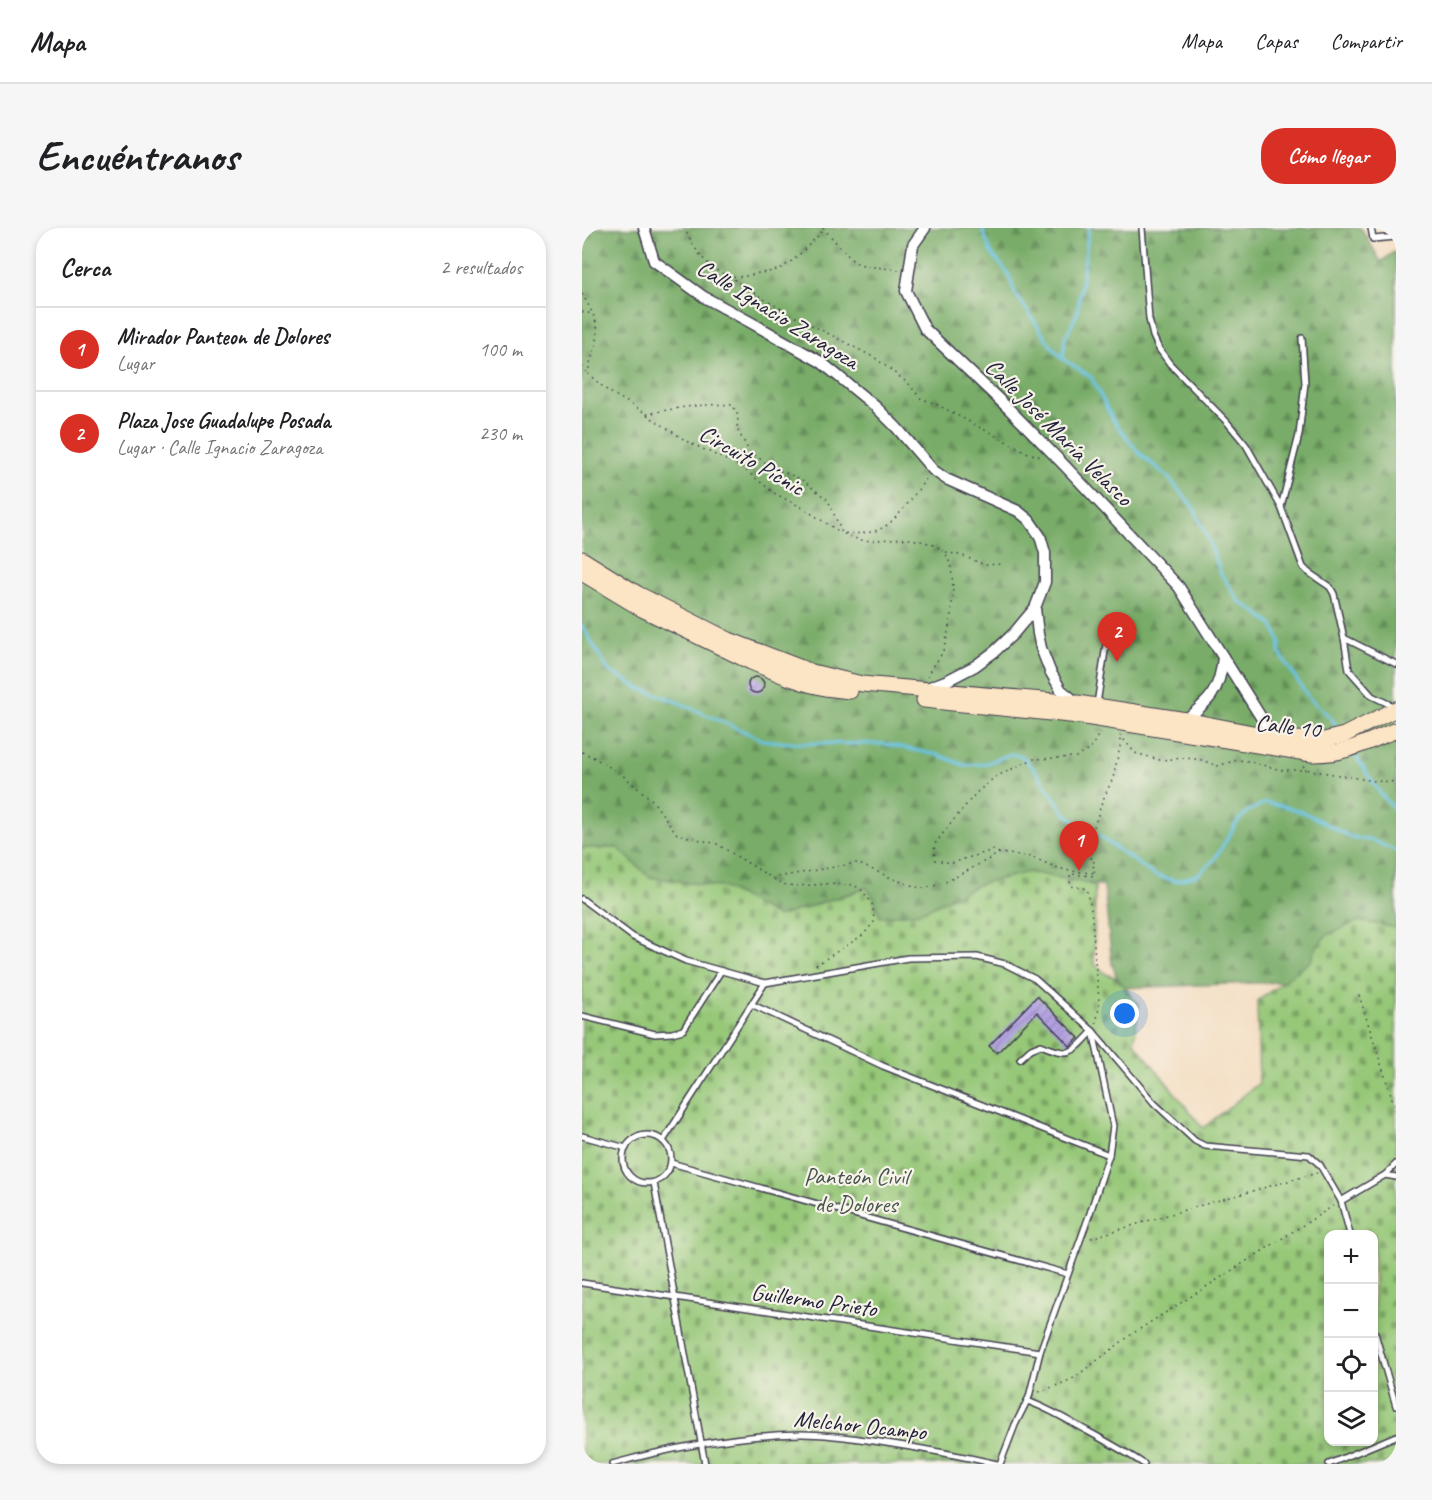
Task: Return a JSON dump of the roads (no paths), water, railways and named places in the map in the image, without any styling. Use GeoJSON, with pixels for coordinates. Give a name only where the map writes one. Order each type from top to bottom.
{"type":"FeatureCollection","features":[{"type":"Feature","properties":{"kind":"street","name":"Calle Ignacio Zaragoza"},"geometry":{"type":"LineString","coordinates":[[644,228],[654,261],[704,297],[821,362],[876,406],[933,470],[946,479],[1018,511],[1029,520],[1040,536],[1045,553],[1045,582],[1035,608],[1014,633],[975,666],[923,690]]}},
{"type":"Feature","properties":{"kind":"street","name":"Calle José María Velasco"},"geometry":{"type":"LineString","coordinates":[[925,228],[913,245],[906,291],[925,329],[1098,499],[1179,587],[1277,743]]}},
{"type":"Feature","properties":{"kind":"street","name":"Calle Ignacio Zaragoza"},"geometry":{"type":"LineString","coordinates":[[582,559],[638,594],[729,640],[812,672],[862,684],[1078,710],[1122,729],[1171,731]]}},
{"type":"Feature","properties":{"kind":"street","name":"Calle Ignacio Zaragoza"},"geometry":{"type":"LineString","coordinates":[[582,573],[642,609],[769,670],[808,684],[927,700],[1078,710],[1097,706],[1186,720]]}},
{"type":"Feature","properties":{"kind":"street","name":"Calle Ignacio Zaragoza"},"geometry":{"type":"LineString","coordinates":[[1035,608],[1041,648],[1050,671],[1061,690],[1078,710]]}},
{"type":"Feature","properties":{"kind":"street"},"geometry":{"type":"LineString","coordinates":[[1171,731],[1206,703],[1217,688],[1223,657]]}},
{"type":"Feature","properties":{"kind":"street","name":"Calle 10"},"geometry":{"type":"LineString","coordinates":[[1171,731],[1277,743],[1310,740],[1339,736],[1396,708]]}},
{"type":"Feature","properties":{"kind":"street","name":"Calle 10"},"geometry":{"type":"LineString","coordinates":[[1186,720],[1323,754],[1351,749],[1396,730]]}},
{"type":"Feature","properties":{"kind":"lane"},"geometry":{"type":"LineString","coordinates":[[1142,228],[1149,319],[1159,349],[1170,364],[1227,422],[1246,445],[1281,507],[1303,567],[1330,587],[1334,594],[1349,670],[1372,696],[1396,708]]}},
{"type":"Feature","properties":{"kind":"lane"},"geometry":{"type":"LineString","coordinates":[[1371,228],[1373,239],[1396,237]]}},
{"type":"Feature","properties":{"kind":"lane"},"geometry":{"type":"LineString","coordinates":[[1281,507],[1299,435],[1305,383],[1302,338]]}},
{"type":"Feature","properties":{"kind":"lane"},"geometry":{"type":"LineString","coordinates":[[1097,706],[1107,638]]}},
{"type":"Feature","properties":{"kind":"lane"},"geometry":{"type":"LineString","coordinates":[[1344,638],[1396,664]]}},
{"type":"Feature","properties":{"kind":"lane"},"geometry":{"type":"LineString","coordinates":[[582,899],[633,937],[686,961],[765,984],[908,958],[977,957],[1005,964],[1035,979],[1092,1030],[1154,1103],[1195,1142],[1205,1146],[1309,1155],[1320,1165],[1341,1201],[1349,1230]]}},
{"type":"Feature","properties":{"kind":"lane"},"geometry":{"type":"LineString","coordinates":[[582,1016],[656,1034],[683,1030],[721,971]]}},
{"type":"Feature","properties":{"kind":"lane"},"geometry":{"type":"LineString","coordinates":[[663,1141],[765,984]]}},
{"type":"Feature","properties":{"kind":"lane"},"geometry":{"type":"LineString","coordinates":[[751,1004],[883,1065],[1108,1155]]}},
{"type":"Feature","properties":{"kind":"lane"},"geometry":{"type":"LineString","coordinates":[[1020,1059],[1031,1049],[1041,1045],[1059,1053],[1074,1050],[1092,1030]]}},
{"type":"Feature","properties":{"kind":"lane"},"geometry":{"type":"LineString","coordinates":[[998,1464],[1028,1398],[1040,1352],[1080,1242],[1108,1155],[1113,1126],[1092,1030]]}},
{"type":"Feature","properties":{"kind":"lane"},"geometry":{"type":"LineString","coordinates":[[643,1135],[657,1137],[663,1141],[669,1147],[671,1155],[671,1163],[666,1175],[647,1184],[629,1174],[623,1162],[630,1142],[643,1135]]}},
{"type":"Feature","properties":{"kind":"lane"},"geometry":{"type":"LineString","coordinates":[[582,1136],[626,1148]]}},
{"type":"Feature","properties":{"kind":"lane"},"geometry":{"type":"LineString","coordinates":[[671,1163],[1068,1274]]}},
{"type":"Feature","properties":{"kind":"lane"},"geometry":{"type":"LineString","coordinates":[[1341,1201],[1385,1175],[1396,1164]]}},
{"type":"Feature","properties":{"kind":"lane"},"geometry":{"type":"LineString","coordinates":[[1385,1175],[1396,1177]]}},
{"type":"Feature","properties":{"kind":"lane"},"geometry":{"type":"LineString","coordinates":[[654,1182],[705,1464]]}},
{"type":"Feature","properties":{"kind":"lane","name":"Guillermo Prieto"},"geometry":{"type":"LineString","coordinates":[[582,1283],[1040,1352]]}},
{"type":"Feature","properties":{"kind":"lane"},"geometry":{"type":"LineString","coordinates":[[1376,1338],[1396,1406]]}},
{"type":"Feature","properties":{"kind":"lane"},"geometry":{"type":"LineString","coordinates":[[1028,1398],[1144,1464]]}},
{"type":"Feature","properties":{"kind":"lane","name":"Melchor Ocampo"},"geometry":{"type":"LineString","coordinates":[[612,1464],[702,1443],[749,1437],[804,1434],[847,1437],[931,1449],[998,1464]]}},
{"type":"Feature","properties":{"kind":"lane"},"geometry":{"type":"LineString","coordinates":[[1329,1464],[1396,1436]]}},
{"type":"Feature","properties":{"kind":"waterway"},"geometry":{"type":"LineString","coordinates":[[982,228],[991,253],[1008,273],[1015,293],[1051,346],[1063,359],[1091,377],[1113,420],[1139,453],[1167,476],[1194,508],[1221,574],[1239,601],[1273,626],[1280,641],[1279,652],[1308,697],[1331,718],[1339,731]]}},
{"type":"Feature","properties":{"kind":"waterway"},"geometry":{"type":"LineString","coordinates":[[1063,359],[1065,338],[1077,314],[1089,228]]}},
{"type":"Feature","properties":{"kind":"waterway"},"geometry":{"type":"LineString","coordinates":[[582,626],[608,670],[639,688],[675,701],[763,740],[791,743],[885,744],[938,755],[964,765],[984,764],[1011,754],[1022,756],[1065,813],[1154,875],[1176,881],[1197,875],[1214,860],[1238,821],[1248,811],[1265,803],[1303,812],[1351,837],[1374,841],[1396,851]]}},
{"type":"Feature","properties":{"kind":"waterway"},"geometry":{"type":"LineString","coordinates":[[1353,752],[1380,793],[1396,811]]}},
{"type":"Feature","properties":{"kind":"place","name":"Plaza Jose Guadalupe Posada"},"geometry":{"type":"Point","coordinates":[1117,662]}},
{"type":"Feature","properties":{"kind":"place","name":"Mirador Panteon de Dolores"},"geometry":{"type":"Point","coordinates":[1079,871]}},
{"type":"Feature","properties":{"kind":"park label","name":"Panteón Civil de Dolores"},"geometry":{"type":"Point","coordinates":[856,1190]}}]}
